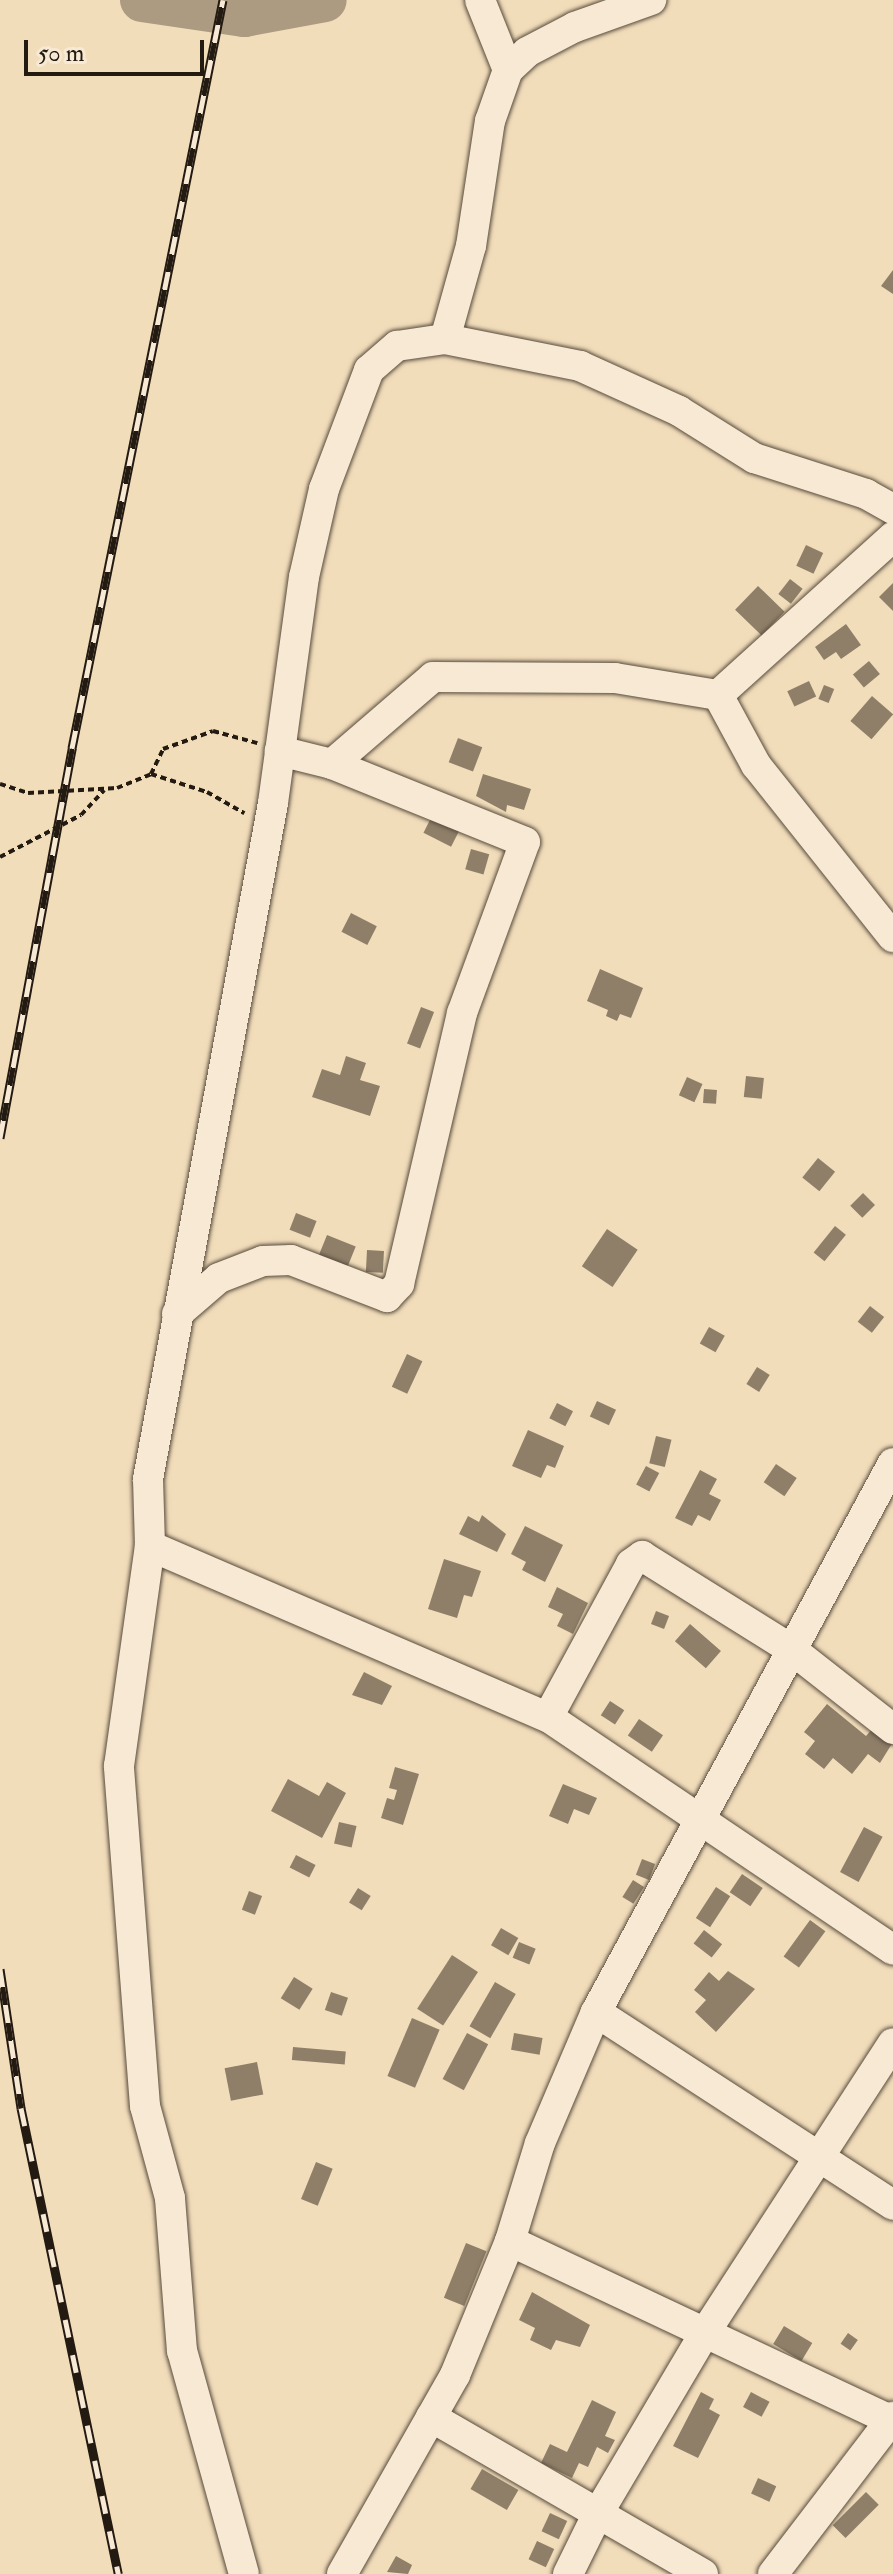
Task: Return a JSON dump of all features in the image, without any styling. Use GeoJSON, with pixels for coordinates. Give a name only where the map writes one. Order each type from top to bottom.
{"type":"FeatureCollection","features":[{"type":"Feature","properties":{"kind":"street"},"geometry":{"type":"LineString","coordinates":[[480,0],[508,70]]}},
{"type":"Feature","properties":{"kind":"street"},"geometry":{"type":"LineString","coordinates":[[445,339],[471,246],[490,121],[508,70],[527,52],[575,27],[651,0]]}},
{"type":"Feature","properties":{"kind":"street"},"geometry":{"type":"LineString","coordinates":[[244,2574],[182,2351],[170,2198],[145,2106],[119,1766],[150,1546],[148,1479],[268,831],[304,577],[324,489],[369,370],[397,346],[445,339],[580,366],[679,411],[754,458],[866,494],[893,509]]}},
{"type":"Feature","properties":{"kind":"street"},"geometry":{"type":"LineString","coordinates":[[718,695],[893,537]]}},
{"type":"Feature","properties":{"kind":"street"},"geometry":{"type":"LineString","coordinates":[[332,764],[433,677],[484,681],[615,678],[718,695]]}},
{"type":"Feature","properties":{"kind":"street"},"geometry":{"type":"LineString","coordinates":[[718,695],[756,765],[893,937]]}},
{"type":"Feature","properties":{"kind":"street"},"geometry":{"type":"LineString","coordinates":[[177,1314],[219,1278],[263,1261],[291,1260],[387,1297],[399,1284],[462,1013],[525,842],[332,764],[280,751]]}},
{"type":"Feature","properties":{"kind":"street"},"geometry":{"type":"LineString","coordinates":[[342,2574],[455,2375],[510,2241],[540,2143],[596,2012],[893,1463]]}},
{"type":"Feature","properties":{"kind":"street"},"geometry":{"type":"LineString","coordinates":[[150,1546],[548,1717],[893,1950]]}},
{"type":"Feature","properties":{"kind":"street"},"geometry":{"type":"LineString","coordinates":[[548,1717],[631,1564],[642,1556],[791,1649],[893,1729]]}},
{"type":"Feature","properties":{"kind":"street"},"geometry":{"type":"LineString","coordinates":[[596,2012],[893,2205]]}},
{"type":"Feature","properties":{"kind":"street"},"geometry":{"type":"LineString","coordinates":[[568,2574],[597,2515],[706,2331],[893,2043]]}},
{"type":"Feature","properties":{"kind":"street"},"geometry":{"type":"LineString","coordinates":[[510,2241],[892,2420],[773,2574]]}},
{"type":"Feature","properties":{"kind":"street"},"geometry":{"type":"LineString","coordinates":[[431,2417],[703,2574]]}},
{"type":"Feature","properties":{"kind":"path"},"geometry":{"type":"LineString","coordinates":[[151,774],[163,749],[213,731],[280,751]]}},
{"type":"Feature","properties":{"kind":"path"},"geometry":{"type":"LineString","coordinates":[[0,784],[28,793],[104,790],[151,774],[229,802],[268,831]]}},
{"type":"Feature","properties":{"kind":"path"},"geometry":{"type":"LineString","coordinates":[[0,857],[81,815],[104,790]]}},
{"type":"Feature","properties":{"kind":"building"},"geometry":{"type":"Polygon","coordinates":[[[893,270],[893,294],[881,286],[893,270]]]}},
{"type":"Feature","properties":{"kind":"building"},"geometry":{"type":"Polygon","coordinates":[[[806,545],[823,553],[813,574],[796,566],[806,545]]]}},
{"type":"Feature","properties":{"kind":"building"},"geometry":{"type":"Polygon","coordinates":[[[790,579],[803,589],[791,604],[778,594],[790,579]]]}},
{"type":"Feature","properties":{"kind":"building"},"geometry":{"type":"Polygon","coordinates":[[[893,583],[893,611],[879,597],[893,583]]]}},
{"type":"Feature","properties":{"kind":"building"},"geometry":{"type":"Polygon","coordinates":[[[758,586],[785,612],[762,635],[735,610],[758,586]]]}},
{"type":"Feature","properties":{"kind":"building"},"geometry":{"type":"Polygon","coordinates":[[[846,624],[861,645],[841,659],[836,652],[824,660],[815,647],[846,624]]]}},
{"type":"Feature","properties":{"kind":"building"},"geometry":{"type":"Polygon","coordinates":[[[869,661],[880,674],[864,688],[853,674],[869,661]]]}},
{"type":"Feature","properties":{"kind":"building"},"geometry":{"type":"Polygon","coordinates":[[[809,681],[816,696],[794,707],[787,691],[809,681]]]}},
{"type":"Feature","properties":{"kind":"building"},"geometry":{"type":"Polygon","coordinates":[[[824,685],[834,689],[829,703],[818,699],[824,685]]]}},
{"type":"Feature","properties":{"kind":"building"},"geometry":{"type":"Polygon","coordinates":[[[872,696],[893,715],[871,739],[850,721],[872,696]]]}},
{"type":"Feature","properties":{"kind":"building"},"geometry":{"type":"Polygon","coordinates":[[[458,738],[482,747],[473,772],[449,762],[458,738]]]}},
{"type":"Feature","properties":{"kind":"building"},"geometry":{"type":"Polygon","coordinates":[[[483,774],[531,789],[524,810],[507,805],[506,812],[476,796],[483,774]]]}},
{"type":"Feature","properties":{"kind":"building"},"geometry":{"type":"Polygon","coordinates":[[[433,814],[461,828],[451,847],[423,833],[433,814]]]}},
{"type":"Feature","properties":{"kind":"building"},"geometry":{"type":"Polygon","coordinates":[[[471,849],[489,854],[483,874],[465,869],[471,849]]]}},
{"type":"Feature","properties":{"kind":"building"},"geometry":{"type":"Polygon","coordinates":[[[351,913],[377,926],[367,945],[341,932],[351,913]]]}},
{"type":"Feature","properties":{"kind":"building"},"geometry":{"type":"Polygon","coordinates":[[[600,969],[643,988],[631,1018],[620,1014],[617,1021],[606,1016],[608,1010],[587,1001],[600,969]]]}},
{"type":"Feature","properties":{"kind":"building"},"geometry":{"type":"Polygon","coordinates":[[[421,1007],[434,1012],[420,1048],[407,1043],[421,1007]]]}},
{"type":"Feature","properties":{"kind":"building"},"geometry":{"type":"Polygon","coordinates":[[[346,1056],[366,1063],[360,1080],[380,1086],[370,1116],[312,1097],[322,1069],[340,1075],[346,1056]]]}},
{"type":"Feature","properties":{"kind":"building"},"geometry":{"type":"Polygon","coordinates":[[[746,1076],[764,1078],[762,1099],[744,1097],[746,1076]]]}},
{"type":"Feature","properties":{"kind":"building"},"geometry":{"type":"Polygon","coordinates":[[[687,1077],[703,1084],[694,1102],[679,1095],[687,1077]]]}},
{"type":"Feature","properties":{"kind":"building"},"geometry":{"type":"Polygon","coordinates":[[[704,1089],[717,1090],[716,1104],[703,1103],[704,1089]]]}},
{"type":"Feature","properties":{"kind":"building"},"geometry":{"type":"Polygon","coordinates":[[[818,1158],[835,1172],[819,1191],[802,1177],[818,1158]]]}},
{"type":"Feature","properties":{"kind":"building"},"geometry":{"type":"Polygon","coordinates":[[[863,1193],[875,1205],[862,1218],[850,1206],[863,1193]]]}},
{"type":"Feature","properties":{"kind":"building"},"geometry":{"type":"Polygon","coordinates":[[[296,1213],[317,1221],[310,1238],[290,1230],[296,1213]]]}},
{"type":"Feature","properties":{"kind":"building"},"geometry":{"type":"Polygon","coordinates":[[[835,1226],[846,1235],[824,1261],[814,1252],[835,1226]]]}},
{"type":"Feature","properties":{"kind":"building"},"geometry":{"type":"Polygon","coordinates":[[[607,1229],[638,1250],[613,1287],[582,1266],[607,1229]]]}},
{"type":"Feature","properties":{"kind":"building"},"geometry":{"type":"Polygon","coordinates":[[[327,1235],[356,1247],[347,1269],[318,1257],[327,1235]]]}},
{"type":"Feature","properties":{"kind":"building"},"geometry":{"type":"Polygon","coordinates":[[[367,1250],[384,1251],[383,1273],[366,1272],[367,1250]]]}},
{"type":"Feature","properties":{"kind":"building"},"geometry":{"type":"Polygon","coordinates":[[[870,1306],[884,1317],[872,1333],[858,1322],[870,1306]]]}},
{"type":"Feature","properties":{"kind":"building"},"geometry":{"type":"Polygon","coordinates":[[[709,1327],[725,1336],[716,1352],[700,1344],[709,1327]]]}},
{"type":"Feature","properties":{"kind":"building"},"geometry":{"type":"Polygon","coordinates":[[[407,1354],[422,1361],[407,1394],[392,1387],[407,1354]]]}},
{"type":"Feature","properties":{"kind":"building"},"geometry":{"type":"Polygon","coordinates":[[[757,1367],[770,1375],[759,1392],[746,1384],[757,1367]]]}},
{"type":"Feature","properties":{"kind":"building"},"geometry":{"type":"Polygon","coordinates":[[[597,1401],[616,1410],[609,1425],[590,1416],[597,1401]]]}},
{"type":"Feature","properties":{"kind":"building"},"geometry":{"type":"Polygon","coordinates":[[[557,1403],[573,1411],[565,1426],[549,1418],[557,1403]]]}},
{"type":"Feature","properties":{"kind":"building"},"geometry":{"type":"Polygon","coordinates":[[[528,1430],[564,1446],[555,1468],[547,1465],[541,1478],[512,1466],[528,1430]]]}},
{"type":"Feature","properties":{"kind":"building"},"geometry":{"type":"Polygon","coordinates":[[[656,1436],[672,1440],[665,1467],[649,1463],[656,1436]]]}},
{"type":"Feature","properties":{"kind":"building"},"geometry":{"type":"Polygon","coordinates":[[[776,1464],[797,1478],[784,1496],[764,1482],[776,1464]]]}},
{"type":"Feature","properties":{"kind":"building"},"geometry":{"type":"Polygon","coordinates":[[[646,1466],[659,1473],[649,1492],[636,1485],[646,1466]]]}},
{"type":"Feature","properties":{"kind":"building"},"geometry":{"type":"Polygon","coordinates":[[[700,1470],[717,1479],[709,1494],[721,1500],[710,1521],[698,1515],[692,1526],[675,1518],[700,1470]]]}},
{"type":"Feature","properties":{"kind":"building"},"geometry":{"type":"Polygon","coordinates":[[[482,1515],[506,1534],[497,1552],[459,1534],[468,1516],[479,1522],[482,1515]]]}},
{"type":"Feature","properties":{"kind":"building"},"geometry":{"type":"Polygon","coordinates":[[[525,1526],[563,1545],[545,1582],[522,1570],[526,1562],[511,1554],[525,1526]]]}},
{"type":"Feature","properties":{"kind":"building"},"geometry":{"type":"Polygon","coordinates":[[[444,1559],[481,1571],[472,1597],[464,1595],[457,1618],[428,1609],[444,1559]]]}},
{"type":"Feature","properties":{"kind":"building"},"geometry":{"type":"Polygon","coordinates":[[[557,1587],[588,1603],[573,1634],[557,1626],[563,1614],[548,1607],[557,1587]]]}},
{"type":"Feature","properties":{"kind":"building"},"geometry":{"type":"Polygon","coordinates":[[[656,1611],[669,1616],[664,1629],[651,1624],[656,1611]]]}},
{"type":"Feature","properties":{"kind":"building"},"geometry":{"type":"Polygon","coordinates":[[[690,1624],[721,1651],[706,1668],[675,1641],[690,1624]]]}},
{"type":"Feature","properties":{"kind":"building"},"geometry":{"type":"Polygon","coordinates":[[[364,1672],[392,1686],[382,1705],[352,1695],[364,1672]]]}},
{"type":"Feature","properties":{"kind":"building"},"geometry":{"type":"Polygon","coordinates":[[[610,1701],[624,1710],[615,1725],[601,1715],[610,1701]]]}},
{"type":"Feature","properties":{"kind":"building"},"geometry":{"type":"Polygon","coordinates":[[[827,1704],[866,1736],[874,1727],[893,1742],[880,1763],[868,1754],[852,1774],[833,1758],[824,1769],[805,1754],[815,1741],[804,1732],[827,1704]]]}},
{"type":"Feature","properties":{"kind":"building"},"geometry":{"type":"Polygon","coordinates":[[[639,1719],[663,1735],[652,1752],[628,1736],[639,1719]]]}},
{"type":"Feature","properties":{"kind":"building"},"geometry":{"type":"Polygon","coordinates":[[[395,1767],[419,1774],[403,1825],[381,1818],[387,1798],[394,1800],[397,1790],[389,1788],[395,1767]]]}},
{"type":"Feature","properties":{"kind":"building"},"geometry":{"type":"Polygon","coordinates":[[[288,1779],[319,1796],[327,1782],[346,1793],[322,1838],[271,1811],[288,1779]]]}},
{"type":"Feature","properties":{"kind":"building"},"geometry":{"type":"Polygon","coordinates":[[[563,1784],[597,1798],[589,1815],[574,1809],[568,1824],[549,1816],[563,1784]]]}},
{"type":"Feature","properties":{"kind":"building"},"geometry":{"type":"Polygon","coordinates":[[[339,1822],[357,1826],[352,1847],[334,1843],[339,1822]]]}},
{"type":"Feature","properties":{"kind":"building"},"geometry":{"type":"Polygon","coordinates":[[[864,1827],[883,1837],[859,1882],[840,1872],[864,1827]]]}},
{"type":"Feature","properties":{"kind":"building"},"geometry":{"type":"Polygon","coordinates":[[[296,1855],[316,1865],[309,1877],[290,1867],[296,1855]]]}},
{"type":"Feature","properties":{"kind":"building"},"geometry":{"type":"Polygon","coordinates":[[[642,1859],[655,1864],[649,1880],[636,1875],[642,1859]]]}},
{"type":"Feature","properties":{"kind":"building"},"geometry":{"type":"Polygon","coordinates":[[[742,1874],[763,1888],[750,1906],[730,1892],[742,1874]]]}},
{"type":"Feature","properties":{"kind":"building"},"geometry":{"type":"Polygon","coordinates":[[[633,1880],[644,1887],[633,1904],[622,1897],[633,1880]]]}},
{"type":"Feature","properties":{"kind":"building"},"geometry":{"type":"Polygon","coordinates":[[[716,1887],[730,1896],[710,1927],[696,1918],[716,1887]]]}},
{"type":"Feature","properties":{"kind":"building"},"geometry":{"type":"Polygon","coordinates":[[[358,1888],[371,1896],[362,1910],[349,1902],[358,1888]]]}},
{"type":"Feature","properties":{"kind":"building"},"geometry":{"type":"Polygon","coordinates":[[[249,1891],[262,1896],[255,1915],[242,1910],[249,1891]]]}},
{"type":"Feature","properties":{"kind":"building"},"geometry":{"type":"Polygon","coordinates":[[[810,1920],[825,1931],[799,1968],[784,1956],[810,1920]]]}},
{"type":"Feature","properties":{"kind":"building"},"geometry":{"type":"Polygon","coordinates":[[[501,1928],[518,1938],[508,1955],[491,1945],[501,1928]]]}},
{"type":"Feature","properties":{"kind":"building"},"geometry":{"type":"Polygon","coordinates":[[[704,1930],[722,1944],[712,1958],[694,1943],[704,1930]]]}},
{"type":"Feature","properties":{"kind":"building"},"geometry":{"type":"Polygon","coordinates":[[[519,1942],[536,1949],[529,1965],[513,1958],[519,1942]]]}},
{"type":"Feature","properties":{"kind":"building"},"geometry":{"type":"Polygon","coordinates":[[[452,1955],[478,1972],[443,2026],[417,2009],[452,1955]]]}},
{"type":"Feature","properties":{"kind":"building"},"geometry":{"type":"Polygon","coordinates":[[[728,1971],[755,1989],[716,2032],[695,2012],[706,2000],[694,1990],[709,1972],[719,1981],[728,1971]]]}},
{"type":"Feature","properties":{"kind":"building"},"geometry":{"type":"Polygon","coordinates":[[[294,1977],[313,1989],[299,2010],[281,1998],[294,1977]]]}},
{"type":"Feature","properties":{"kind":"building"},"geometry":{"type":"Polygon","coordinates":[[[495,1982],[516,1994],[490,2038],[470,2026],[495,1982]]]}},
{"type":"Feature","properties":{"kind":"building"},"geometry":{"type":"Polygon","coordinates":[[[331,1992],[348,1998],[342,2016],[325,2010],[331,1992]]]}},
{"type":"Feature","properties":{"kind":"building"},"geometry":{"type":"Polygon","coordinates":[[[412,2018],[440,2030],[415,2088],[387,2076],[412,2018]]]}},
{"type":"Feature","properties":{"kind":"building"},"geometry":{"type":"Polygon","coordinates":[[[467,2033],[488,2044],[464,2090],[443,2079],[467,2033]]]}},
{"type":"Feature","properties":{"kind":"building"},"geometry":{"type":"Polygon","coordinates":[[[514,2033],[543,2038],[540,2055],[511,2050],[514,2033]]]}},
{"type":"Feature","properties":{"kind":"building"},"geometry":{"type":"Polygon","coordinates":[[[293,2047],[346,2052],[345,2065],[292,2060],[293,2047]]]}},
{"type":"Feature","properties":{"kind":"building"},"geometry":{"type":"Polygon","coordinates":[[[257,2062],[263,2094],[231,2101],[225,2068],[257,2062]]]}},
{"type":"Feature","properties":{"kind":"building"},"geometry":{"type":"Polygon","coordinates":[[[316,2162],[333,2169],[318,2206],[301,2199],[316,2162]]]}},
{"type":"Feature","properties":{"kind":"building"},"geometry":{"type":"Polygon","coordinates":[[[466,2243],[486,2251],[464,2306],[444,2298],[466,2243]]]}},
{"type":"Feature","properties":{"kind":"building"},"geometry":{"type":"Polygon","coordinates":[[[532,2292],[590,2325],[580,2347],[556,2340],[551,2350],[530,2340],[535,2328],[519,2320],[532,2292]]]}},
{"type":"Feature","properties":{"kind":"building"},"geometry":{"type":"Polygon","coordinates":[[[784,2326],[812,2343],[801,2361],[773,2344],[784,2326]]]}},
{"type":"Feature","properties":{"kind":"building"},"geometry":{"type":"Polygon","coordinates":[[[848,2333],[858,2340],[850,2351],[841,2344],[848,2333]]]}},
{"type":"Feature","properties":{"kind":"building"},"geometry":{"type":"Polygon","coordinates":[[[701,2392],[714,2399],[709,2409],[720,2415],[698,2458],[673,2446],[701,2392]]]}},
{"type":"Feature","properties":{"kind":"building"},"geometry":{"type":"Polygon","coordinates":[[[751,2392],[770,2402],[762,2417],[743,2407],[751,2392]]]}},
{"type":"Feature","properties":{"kind":"building"},"geometry":{"type":"Polygon","coordinates":[[[592,2400],[616,2412],[605,2436],[615,2440],[608,2453],[597,2447],[588,2467],[579,2463],[572,2478],[541,2463],[550,2444],[567,2452],[592,2400]]]}},
{"type":"Feature","properties":{"kind":"building"},"geometry":{"type":"Polygon","coordinates":[[[482,2469],[518,2490],[507,2510],[470,2489],[482,2469]]]}},
{"type":"Feature","properties":{"kind":"building"},"geometry":{"type":"Polygon","coordinates":[[[758,2478],[776,2486],[769,2502],[751,2494],[758,2478]]]}},
{"type":"Feature","properties":{"kind":"building"},"geometry":{"type":"Polygon","coordinates":[[[866,2492],[879,2505],[845,2538],[833,2525],[866,2492]]]}},
{"type":"Feature","properties":{"kind":"building"},"geometry":{"type":"Polygon","coordinates":[[[550,2513],[567,2521],[559,2539],[542,2531],[550,2513]]]}},
{"type":"Feature","properties":{"kind":"building"},"geometry":{"type":"Polygon","coordinates":[[[537,2541],[554,2549],[546,2567],[529,2559],[537,2541]]]}},
{"type":"Feature","properties":{"kind":"building"},"geometry":{"type":"Polygon","coordinates":[[[396,2556],[412,2565],[408,2574],[387,2572],[396,2556]]]}},
{"type":"Feature","properties":{"kind":"waterway"},"geometry":{"type":"LineString","coordinates":[[142,0],[244,15],[325,0]]}},
{"type":"Feature","properties":{"kind":"railway"},"geometry":{"type":"LineString","coordinates":[[0,1138],[72,748],[223,0]]}},
{"type":"Feature","properties":{"kind":"railway"},"geometry":{"type":"LineString","coordinates":[[0,1969],[21,2108],[118,2574]]}}]}
